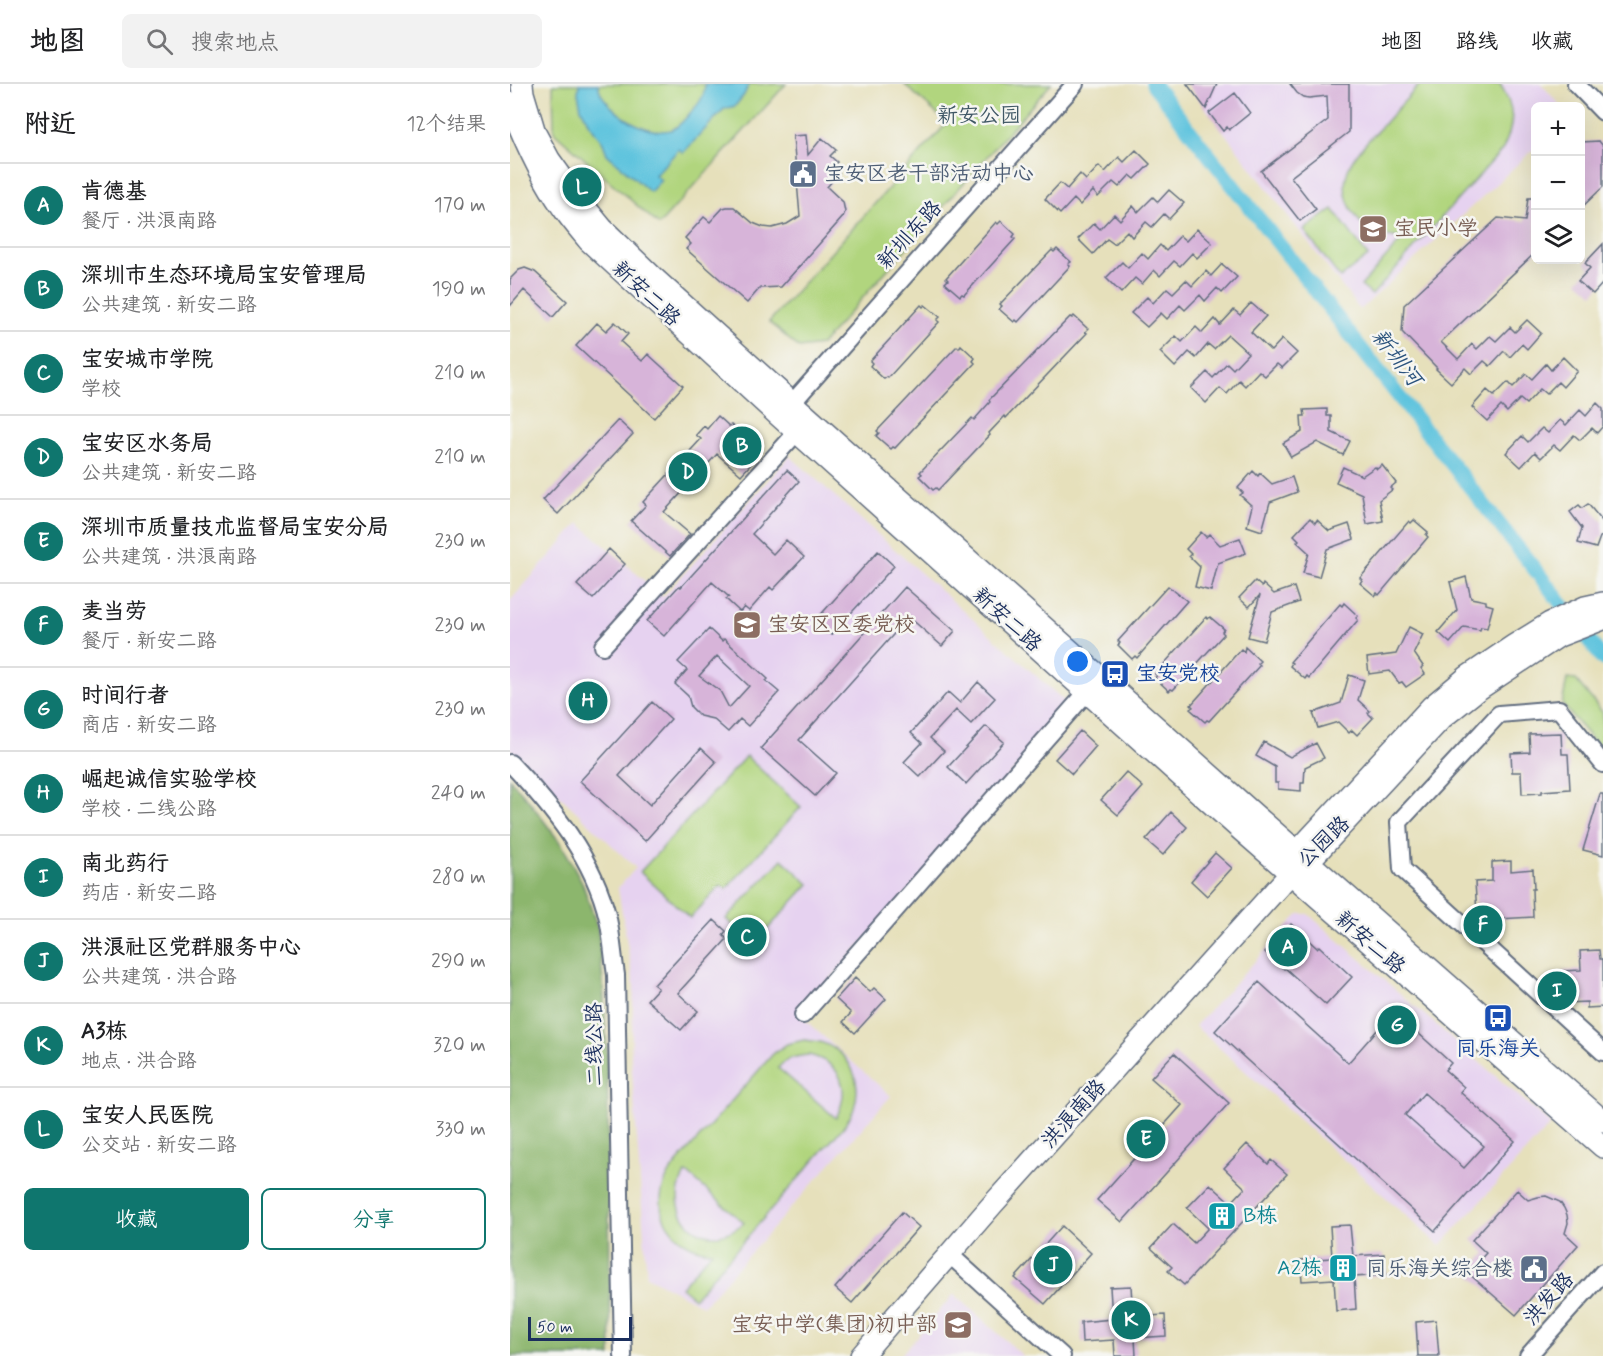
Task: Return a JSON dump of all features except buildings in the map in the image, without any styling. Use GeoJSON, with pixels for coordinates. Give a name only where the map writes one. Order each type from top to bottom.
{"type":"FeatureCollection","features":[{"type":"Feature","properties":{"kind":"main road","name":"新安二路"},"geometry":{"type":"LineString","coordinates":[[522,84],[535,133],[549,159],[574,194],[602,228],[637,250],[655,279],[786,410],[797,432],[1087,692],[1298,862],[1603,1147]]}},
{"type":"Feature","properties":{"kind":"main road","name":"新安二路"},"geometry":{"type":"LineString","coordinates":[[510,104],[525,143],[541,175],[563,209],[589,241],[786,410],[1298,862],[1603,1121]]}},
{"type":"Feature","properties":{"kind":"main road"},"geometry":{"type":"LineString","coordinates":[[589,241],[606,250],[637,250]]}},
{"type":"Feature","properties":{"kind":"main road","name":"公园路"},"geometry":{"type":"LineString","coordinates":[[1298,862],[1442,718],[1554,629],[1598,615]]}},
{"type":"Feature","properties":{"kind":"main road","name":"洪浪南路"},"geometry":{"type":"LineString","coordinates":[[861,1356],[1298,862]]}},
{"type":"Feature","properties":{"kind":"street","name":"新圳东路"},"geometry":{"type":"LineString","coordinates":[[786,410],[1075,84]]}},
{"type":"Feature","properties":{"kind":"street"},"geometry":{"type":"LineString","coordinates":[[1576,84],[1603,112]]}},
{"type":"Feature","properties":{"kind":"street"},"geometry":{"type":"LineString","coordinates":[[603,646],[797,432]]}},
{"type":"Feature","properties":{"kind":"street"},"geometry":{"type":"LineString","coordinates":[[803,1016],[1087,692]]}},
{"type":"Feature","properties":{"kind":"street"},"geometry":{"type":"LineString","coordinates":[[1603,764],[1559,709],[1499,714],[1399,822],[1402,869],[1603,1052]]}},
{"type":"Feature","properties":{"kind":"street","name":"二线公路"},"geometry":{"type":"LineString","coordinates":[[510,763],[548,806],[575,843],[598,887],[608,919],[616,975],[623,1356]]}},
{"type":"Feature","properties":{"kind":"street"},"geometry":{"type":"LineString","coordinates":[[949,1254],[1062,1356]]}},
{"type":"Feature","properties":{"kind":"street","name":"洪发路"},"geometry":{"type":"LineString","coordinates":[[1528,1356],[1603,1272]]}},
{"type":"Feature","properties":{"kind":"shaded area","name":"宝民小学"},"geometry":{"type":"Polygon","coordinates":[[[1187,84],[1541,84],[1557,102],[1531,102],[1531,152],[1360,310],[1187,84]]]}},
{"type":"Feature","properties":{"kind":"shaded area"},"geometry":{"type":"Polygon","coordinates":[[[790,456],[1070,706],[799,1015],[891,1096],[703,1306],[647,1276],[631,1057],[634,985],[618,888],[636,868],[510,749],[510,601],[579,523],[663,597],[790,456]]]}},
{"type":"Feature","properties":{"kind":"shaded area"},"geometry":{"type":"Polygon","coordinates":[[[1299,914],[1308,914],[1551,1124],[1440,1246],[1195,1026],[1299,914]]]}},
{"type":"Feature","properties":{"kind":"shaded area","name":"宝安中学(集团)初中部"},"geometry":{"type":"Polygon","coordinates":[[[954,1294],[1023,1356],[900,1356],[954,1294]]]}},
{"type":"Feature","properties":{"kind":"green space"},"geometry":{"type":"Polygon","coordinates":[[[553,84],[786,84],[659,225],[554,132],[553,84]]]}},
{"type":"Feature","properties":{"kind":"green space","name":"新安公园"},"geometry":{"type":"Polygon","coordinates":[[[904,84],[1051,84],[821,345],[799,348],[769,322],[947,123],[904,84]]]}},
{"type":"Feature","properties":{"kind":"green space"},"geometry":{"type":"Polygon","coordinates":[[[1420,84],[1500,84],[1511,109],[1510,132],[1503,149],[1372,295],[1361,286],[1403,238],[1374,233],[1363,225],[1347,199],[1346,175],[1365,144],[1420,84]]]}},
{"type":"Feature","properties":{"kind":"green space"},"geometry":{"type":"Polygon","coordinates":[[[1333,209],[1368,256],[1340,278],[1304,230],[1333,209]]]}},
{"type":"Feature","properties":{"kind":"green space"},"geometry":{"type":"Polygon","coordinates":[[[1567,679],[1576,680],[1603,713],[1603,753],[1562,704],[1567,679]]]}},
{"type":"Feature","properties":{"kind":"green space"},"geometry":{"type":"Polygon","coordinates":[[[746,756],[801,807],[726,889],[721,885],[690,918],[640,872],[746,756]]]}},
{"type":"Feature","properties":{"kind":"green space"},"geometry":{"type":"Polygon","coordinates":[[[510,779],[562,845],[582,882],[598,929],[607,1052],[611,1356],[510,1356],[510,779]]]}},
{"type":"Feature","properties":{"kind":"green space"},"geometry":{"type":"Polygon","coordinates":[[[782,859],[809,884],[754,944],[726,919],[782,859]]]}},
{"type":"Feature","properties":{"kind":"green space"},"geometry":{"type":"Polygon","coordinates":[[[804,1040],[823,1043],[847,1061],[852,1069],[857,1088],[853,1110],[845,1125],[694,1298],[681,1287],[712,1251],[691,1246],[674,1233],[667,1224],[661,1203],[664,1184],[677,1163],[773,1054],[787,1044],[804,1040]],[[809,1055],[792,1058],[778,1068],[836,1118],[843,1097],[840,1079],[829,1064],[809,1055]],[[687,1173],[678,1194],[682,1215],[688,1224],[707,1234],[719,1235],[726,1234],[744,1223],[687,1173]]]}},
{"type":"Feature","properties":{"kind":"water"},"geometry":{"type":"Polygon","coordinates":[[[579,84],[598,84],[603,97],[624,117],[642,127],[662,131],[674,129],[697,106],[705,84],[749,84],[735,106],[724,109],[683,153],[679,149],[655,175],[661,180],[650,192],[607,154],[603,143],[581,108],[579,84]]]}},
{"type":"Feature","properties":{"kind":"waterway","name":"新圳河"},"geometry":{"type":"LineString","coordinates":[[1153,84],[1603,659]]}},
{"type":"Feature","properties":{"kind":"place","name":"宝安区老干部活动中心"},"geometry":{"type":"Point","coordinates":[803,174]}},
{"type":"Feature","properties":{"kind":"place","name":"宝安人民医院"},"geometry":{"type":"Point","coordinates":[582,187]}},
{"type":"Feature","properties":{"kind":"place","name":"宝民小学"},"geometry":{"type":"Point","coordinates":[1373,229]}},
{"type":"Feature","properties":{"kind":"place","name":"深圳市生态环境局宝安管理局"},"geometry":{"type":"Point","coordinates":[742,446]}},
{"type":"Feature","properties":{"kind":"place","name":"宝安区水务局"},"geometry":{"type":"Point","coordinates":[688,472]}},
{"type":"Feature","properties":{"kind":"place","name":"宝安区区委党校"},"geometry":{"type":"Point","coordinates":[747,625]}},
{"type":"Feature","properties":{"kind":"place","name":"宝安党校"},"geometry":{"type":"Point","coordinates":[1115,674]}},
{"type":"Feature","properties":{"kind":"place","name":"崛起诚信实验学校"},"geometry":{"type":"Point","coordinates":[588,701]}},
{"type":"Feature","properties":{"kind":"place","name":"麦当劳"},"geometry":{"type":"Point","coordinates":[1483,925]}},
{"type":"Feature","properties":{"kind":"place","name":"宝安城市学院"},"geometry":{"type":"Point","coordinates":[747,937]}},
{"type":"Feature","properties":{"kind":"place","name":"肯德基"},"geometry":{"type":"Point","coordinates":[1288,947]}},
{"type":"Feature","properties":{"kind":"place","name":"南北药行"},"geometry":{"type":"Point","coordinates":[1557,991]}},
{"type":"Feature","properties":{"kind":"place","name":"同乐海关"},"geometry":{"type":"Point","coordinates":[1498,1018]}},
{"type":"Feature","properties":{"kind":"place","name":"时间行者"},"geometry":{"type":"Point","coordinates":[1397,1025]}},
{"type":"Feature","properties":{"kind":"place","name":"深圳市质量技术监督局宝安分局"},"geometry":{"type":"Point","coordinates":[1146,1139]}},
{"type":"Feature","properties":{"kind":"place","name":"B栋"},"geometry":{"type":"Point","coordinates":[1222,1216]}},
{"type":"Feature","properties":{"kind":"place","name":"洪浪社区党群服务中心"},"geometry":{"type":"Point","coordinates":[1053,1265]}},
{"type":"Feature","properties":{"kind":"place","name":"A2栋"},"geometry":{"type":"Point","coordinates":[1343,1268]}},
{"type":"Feature","properties":{"kind":"place","name":"同乐海关综合楼"},"geometry":{"type":"Point","coordinates":[1534,1269]}},
{"type":"Feature","properties":{"kind":"place","name":"A3栋"},"geometry":{"type":"Point","coordinates":[1131,1320]}},
{"type":"Feature","properties":{"kind":"place","name":"宝安中学(集团)初中部"},"geometry":{"type":"Point","coordinates":[958,1325]}}]}
